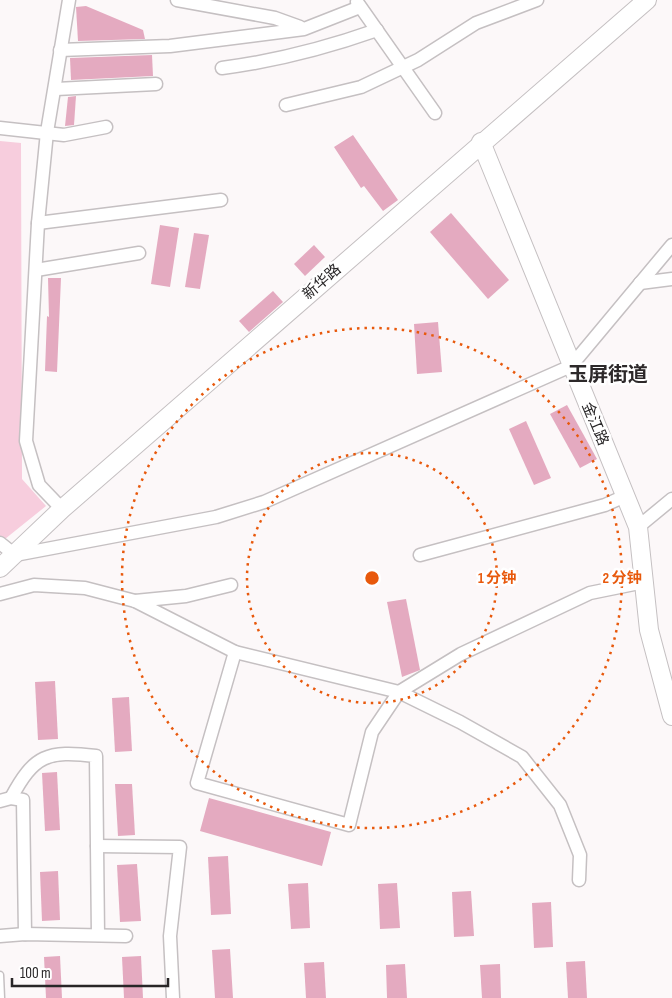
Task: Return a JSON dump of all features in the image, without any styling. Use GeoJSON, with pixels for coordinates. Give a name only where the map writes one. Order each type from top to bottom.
{"type":"FeatureCollection","features":[{"type":"Feature","properties":{"kind":"street"},"geometry":{"type":"LineString","coordinates":[[62,509],[39,485],[26,441],[38,223],[47,132],[56,89],[60,50],[69,0]]}},
{"type":"Feature","properties":{"kind":"street"},"geometry":{"type":"LineString","coordinates":[[177,0],[275,18],[304,29]]}},
{"type":"Feature","properties":{"kind":"street"},"geometry":{"type":"LineString","coordinates":[[286,105],[361,87],[418,60],[476,23],[535,0]]}},
{"type":"Feature","properties":{"kind":"street","name":"新华路"},"geometry":{"type":"LineString","coordinates":[[0,568],[62,509],[481,142],[647,0]]}},
{"type":"Feature","properties":{"kind":"street"},"geometry":{"type":"LineString","coordinates":[[60,50],[170,46],[304,29],[358,4],[435,113]]}},
{"type":"Feature","properties":{"kind":"street"},"geometry":{"type":"LineString","coordinates":[[222,68],[265,62],[330,47],[376,30]]}},
{"type":"Feature","properties":{"kind":"street"},"geometry":{"type":"LineString","coordinates":[[56,89],[156,84]]}},
{"type":"Feature","properties":{"kind":"street"},"geometry":{"type":"LineString","coordinates":[[0,128],[64,135],[106,127]]}},
{"type":"Feature","properties":{"kind":"street","name":"金江路"},"geometry":{"type":"LineString","coordinates":[[481,142],[638,527],[649,630],[672,716]]}},
{"type":"Feature","properties":{"kind":"street"},"geometry":{"type":"LineString","coordinates":[[38,223],[221,200]]}},
{"type":"Feature","properties":{"kind":"street"},"geometry":{"type":"LineString","coordinates":[[0,543],[15,555],[216,517],[264,502],[571,366],[672,245]]}},
{"type":"Feature","properties":{"kind":"street"},"geometry":{"type":"LineString","coordinates":[[36,270],[139,253]]}},
{"type":"Feature","properties":{"kind":"street"},"geometry":{"type":"LineString","coordinates":[[640,283],[672,279]]}},
{"type":"Feature","properties":{"kind":"street"},"geometry":{"type":"LineString","coordinates":[[420,555],[605,505],[625,496]]}},
{"type":"Feature","properties":{"kind":"street"},"geometry":{"type":"LineString","coordinates":[[638,527],[672,499]]}},
{"type":"Feature","properties":{"kind":"street"},"geometry":{"type":"LineString","coordinates":[[235,652],[197,783],[349,825],[372,732],[399,692],[461,654],[590,592],[644,582]]}},
{"type":"Feature","properties":{"kind":"street"},"geometry":{"type":"LineString","coordinates":[[0,594],[34,585],[85,588],[136,601],[235,652],[399,692],[460,722],[522,757],[560,806],[580,854],[579,880]]}},
{"type":"Feature","properties":{"kind":"street"},"geometry":{"type":"LineString","coordinates":[[136,601],[186,596],[231,585]]}},
{"type":"Feature","properties":{"kind":"street"},"geometry":{"type":"LineString","coordinates":[[5,800],[24,774],[35,763],[54,755],[96,756],[98,935]]}},
{"type":"Feature","properties":{"kind":"street"},"geometry":{"type":"LineString","coordinates":[[5,800],[23,800],[25,934]]}},
{"type":"Feature","properties":{"kind":"street"},"geometry":{"type":"LineString","coordinates":[[97,846],[180,847],[170,936],[173,998]]}},
{"type":"Feature","properties":{"kind":"street"},"geometry":{"type":"LineString","coordinates":[[0,936],[25,934],[126,936]]}},
{"type":"Feature","properties":{"kind":"lane"},"geometry":{"type":"LineString","coordinates":[[0,975],[0,998]]}},
{"type":"Feature","properties":{"kind":"shaded area"},"geometry":{"type":"Polygon","coordinates":[[[0,141],[21,143],[22,479],[46,506],[0,543],[0,141]]]}},
{"type":"Feature","properties":{"kind":"building"},"geometry":{"type":"Polygon","coordinates":[[[86,6],[143,30],[145,39],[78,41],[76,7],[86,6]]]}},
{"type":"Feature","properties":{"kind":"building"},"geometry":{"type":"Polygon","coordinates":[[[152,55],[153,76],[71,80],[70,58],[152,55]]]}},
{"type":"Feature","properties":{"kind":"building"},"geometry":{"type":"Polygon","coordinates":[[[76,96],[74,125],[65,126],[68,97],[76,96]]]}},
{"type":"Feature","properties":{"kind":"building"},"geometry":{"type":"Polygon","coordinates":[[[353,135],[398,200],[383,211],[364,186],[361,188],[334,147],[353,135]]]}},
{"type":"Feature","properties":{"kind":"building"},"geometry":{"type":"Polygon","coordinates":[[[451,213],[509,280],[488,299],[430,232],[451,213]]]}},
{"type":"Feature","properties":{"kind":"building"},"geometry":{"type":"Polygon","coordinates":[[[160,225],[179,228],[170,287],[151,284],[160,225]]]}},
{"type":"Feature","properties":{"kind":"building"},"geometry":{"type":"Polygon","coordinates":[[[194,233],[209,235],[200,289],[185,287],[194,233]]]}},
{"type":"Feature","properties":{"kind":"building"},"geometry":{"type":"Polygon","coordinates":[[[314,245],[325,257],[305,276],[294,264],[314,245]]]}},
{"type":"Feature","properties":{"kind":"building"},"geometry":{"type":"Polygon","coordinates":[[[48,278],[61,278],[57,372],[45,371],[47,316],[49,317],[48,278]]]}},
{"type":"Feature","properties":{"kind":"building"},"geometry":{"type":"Polygon","coordinates":[[[273,291],[283,302],[249,332],[239,321],[273,291]]]}},
{"type":"Feature","properties":{"kind":"building"},"geometry":{"type":"Polygon","coordinates":[[[438,322],[442,372],[417,374],[414,324],[438,322]]]}},
{"type":"Feature","properties":{"kind":"building"},"geometry":{"type":"Polygon","coordinates":[[[567,405],[597,459],[580,468],[550,414],[567,405]]]}},
{"type":"Feature","properties":{"kind":"building"},"geometry":{"type":"Polygon","coordinates":[[[526,421],[551,478],[534,485],[509,429],[526,421]]]}},
{"type":"Feature","properties":{"kind":"building"},"geometry":{"type":"Polygon","coordinates":[[[406,599],[420,670],[402,677],[387,602],[406,599]]]}},
{"type":"Feature","properties":{"kind":"building"},"geometry":{"type":"Polygon","coordinates":[[[55,681],[58,739],[38,740],[35,682],[55,681]]]}},
{"type":"Feature","properties":{"kind":"building"},"geometry":{"type":"Polygon","coordinates":[[[129,697],[132,751],[115,752],[112,698],[129,697]]]}},
{"type":"Feature","properties":{"kind":"building"},"geometry":{"type":"Polygon","coordinates":[[[57,772],[60,830],[45,831],[42,773],[57,772]]]}},
{"type":"Feature","properties":{"kind":"building"},"geometry":{"type":"Polygon","coordinates":[[[115,784],[132,784],[135,835],[118,836],[115,784]]]}},
{"type":"Feature","properties":{"kind":"building"},"geometry":{"type":"Polygon","coordinates":[[[209,798],[331,832],[322,866],[200,831],[209,798]]]}},
{"type":"Feature","properties":{"kind":"building"},"geometry":{"type":"Polygon","coordinates":[[[228,856],[231,914],[211,915],[208,857],[228,856]]]}},
{"type":"Feature","properties":{"kind":"building"},"geometry":{"type":"Polygon","coordinates":[[[137,864],[141,921],[120,922],[117,865],[137,864]]]}},
{"type":"Feature","properties":{"kind":"building"},"geometry":{"type":"Polygon","coordinates":[[[58,871],[60,920],[42,921],[40,872],[58,871]]]}},
{"type":"Feature","properties":{"kind":"building"},"geometry":{"type":"Polygon","coordinates":[[[308,883],[310,928],[291,929],[288,884],[308,883]]]}},
{"type":"Feature","properties":{"kind":"building"},"geometry":{"type":"Polygon","coordinates":[[[397,883],[400,928],[380,929],[378,884],[397,883]]]}},
{"type":"Feature","properties":{"kind":"building"},"geometry":{"type":"Polygon","coordinates":[[[471,891],[474,936],[454,937],[452,892],[471,891]]]}},
{"type":"Feature","properties":{"kind":"building"},"geometry":{"type":"Polygon","coordinates":[[[551,902],[553,947],[534,948],[532,903],[551,902]]]}},
{"type":"Feature","properties":{"kind":"building"},"geometry":{"type":"Polygon","coordinates":[[[230,949],[233,998],[215,998],[212,950],[230,949]]]}},
{"type":"Feature","properties":{"kind":"building"},"geometry":{"type":"Polygon","coordinates":[[[60,956],[62,998],[46,998],[44,957],[60,956]]]}},
{"type":"Feature","properties":{"kind":"building"},"geometry":{"type":"Polygon","coordinates":[[[141,956],[143,998],[124,998],[122,957],[141,956]]]}},
{"type":"Feature","properties":{"kind":"building"},"geometry":{"type":"Polygon","coordinates":[[[585,961],[587,998],[568,998],[566,962],[585,961]]]}},
{"type":"Feature","properties":{"kind":"building"},"geometry":{"type":"Polygon","coordinates":[[[324,962],[326,998],[306,998],[304,963],[324,962]]]}},
{"type":"Feature","properties":{"kind":"building"},"geometry":{"type":"Polygon","coordinates":[[[405,964],[407,998],[387,998],[386,965],[405,964]]]}},
{"type":"Feature","properties":{"kind":"building"},"geometry":{"type":"Polygon","coordinates":[[[500,964],[501,998],[482,998],[480,965],[500,964]]]}},
{"type":"Feature","properties":{"kind":"district","name":"玉屏街道"},"geometry":{"type":"Point","coordinates":[608,375]}}]}
